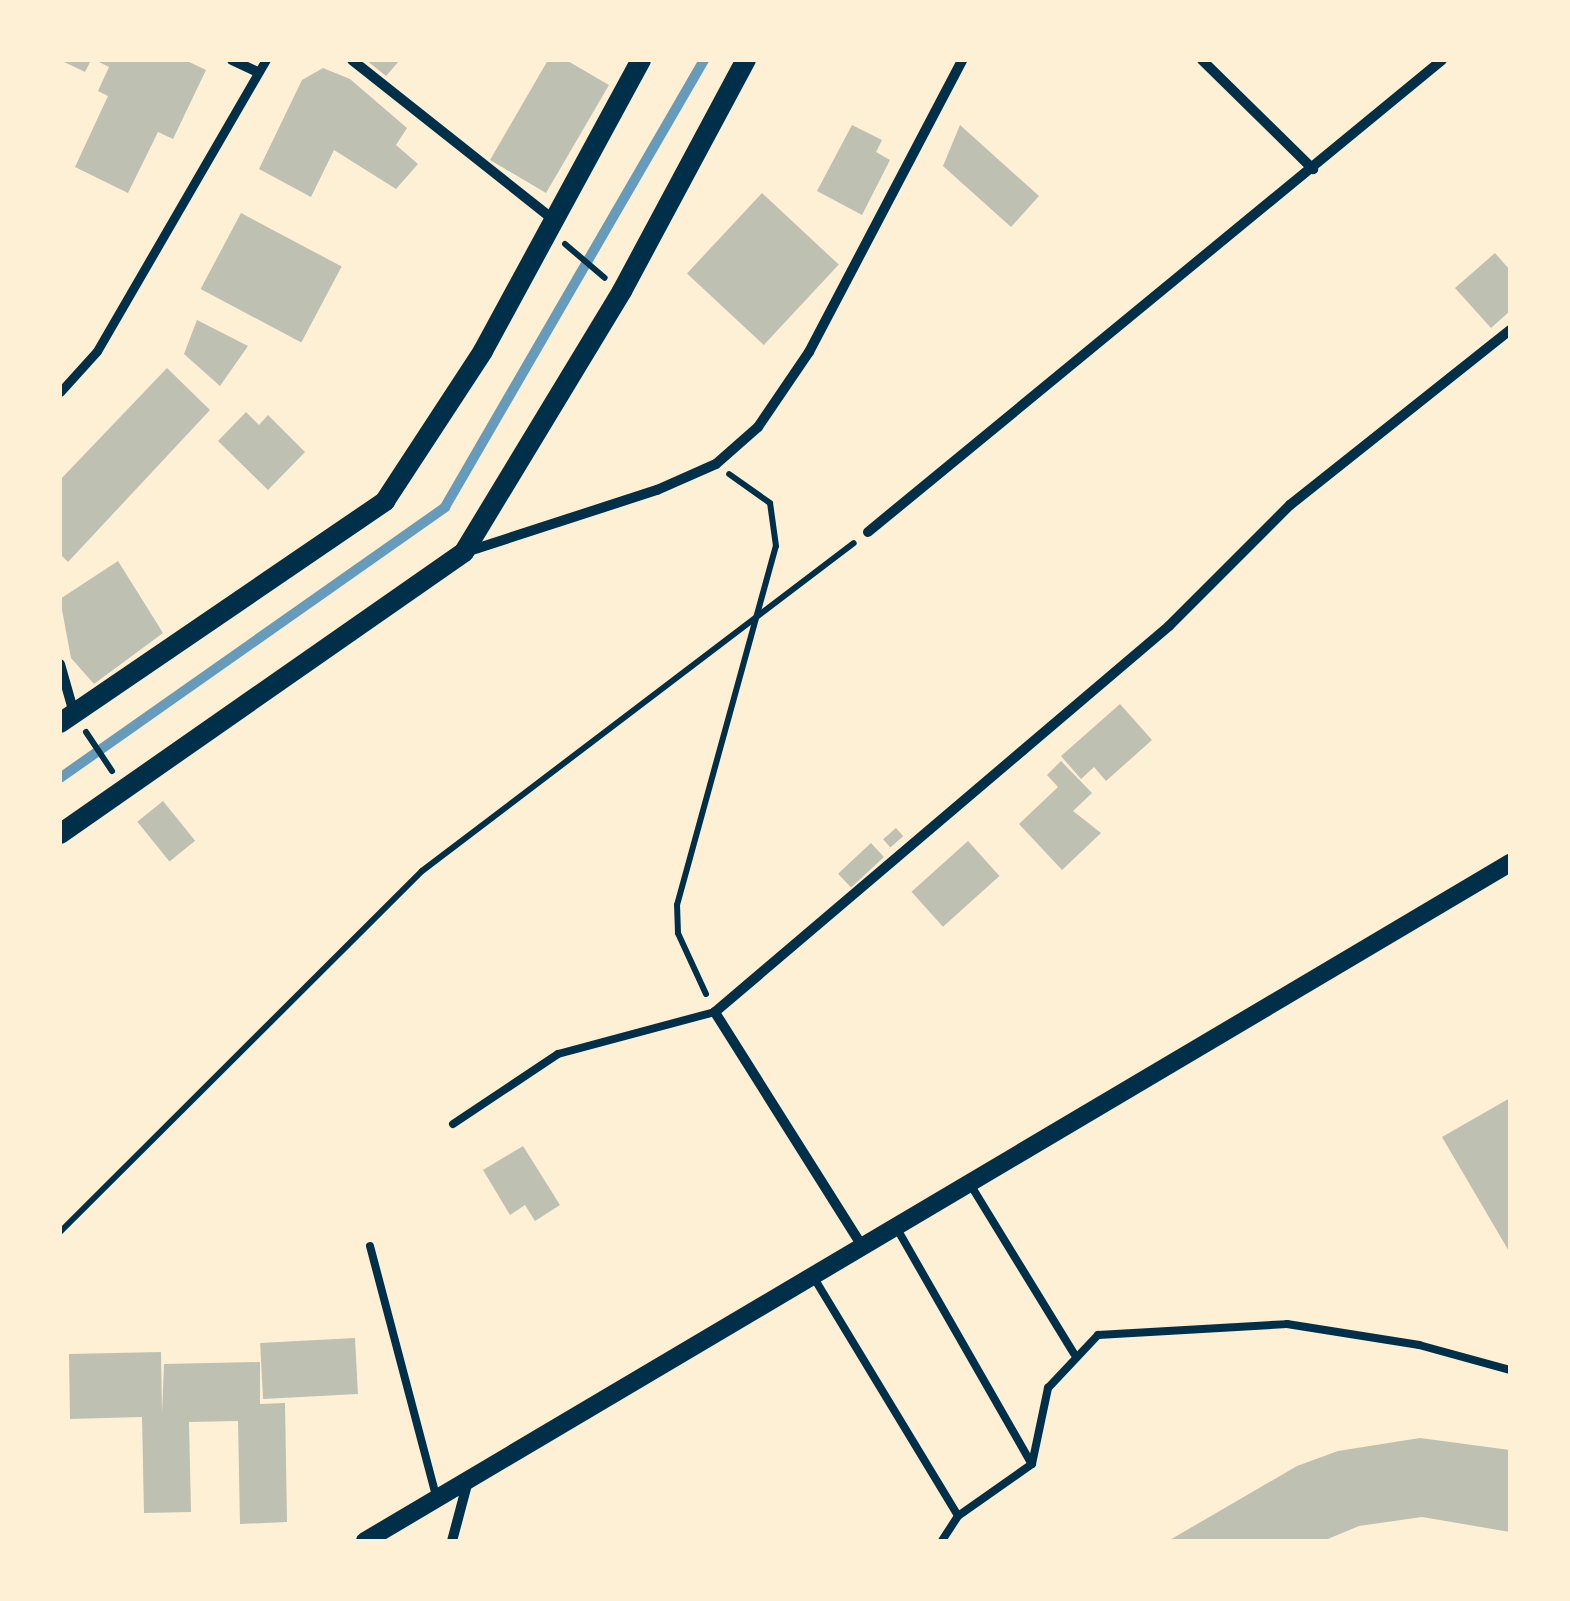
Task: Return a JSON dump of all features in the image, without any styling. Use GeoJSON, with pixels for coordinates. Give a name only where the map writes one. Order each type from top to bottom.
{"type":"FeatureCollection","features":[{"type":"Feature","properties":{"kind":"main road"},"geometry":{"type":"LineString","coordinates":[[67,718],[386,500],[483,351],[641,60]]}},
{"type":"Feature","properties":{"kind":"main road"},"geometry":{"type":"LineString","coordinates":[[60,834],[464,552],[622,291],[746,60]]}},
{"type":"Feature","properties":{"kind":"street"},"geometry":{"type":"LineString","coordinates":[[232,60],[258,72]]}},
{"type":"Feature","properties":{"kind":"street"},"geometry":{"type":"LineString","coordinates":[[60,392],[97,351],[266,60]]}},
{"type":"Feature","properties":{"kind":"street"},"geometry":{"type":"LineString","coordinates":[[352,60],[554,220]]}},
{"type":"Feature","properties":{"kind":"street"},"geometry":{"type":"LineString","coordinates":[[464,552],[641,496],[716,464],[758,427],[786,390],[962,60]]}},
{"type":"Feature","properties":{"kind":"street"},"geometry":{"type":"LineString","coordinates":[[1202,60],[1313,168]]}},
{"type":"Feature","properties":{"kind":"street"},"geometry":{"type":"LineString","coordinates":[[868,532],[1442,60]]}},
{"type":"Feature","properties":{"kind":"street"},"geometry":{"type":"LineString","coordinates":[[864,1249],[715,1012],[1155,639],[1290,505],[1510,330]]}},
{"type":"Feature","properties":{"kind":"street"},"geometry":{"type":"LineString","coordinates":[[60,664],[67,718]]}},
{"type":"Feature","properties":{"kind":"street"},"geometry":{"type":"LineString","coordinates":[[366,1541],[1510,863]]}},
{"type":"Feature","properties":{"kind":"street"},"geometry":{"type":"LineString","coordinates":[[452,1541],[468,1481]]}},
{"type":"Feature","properties":{"kind":"lane"},"geometry":{"type":"LineString","coordinates":[[453,1124],[558,1054],[715,1012]]}},
{"type":"Feature","properties":{"kind":"lane"},"geometry":{"type":"LineString","coordinates":[[970,1184],[1074,1354]]}},
{"type":"Feature","properties":{"kind":"lane"},"geometry":{"type":"LineString","coordinates":[[896,1227],[1032,1464]]}},
{"type":"Feature","properties":{"kind":"lane"},"geometry":{"type":"LineString","coordinates":[[370,1246],[437,1499]]}},
{"type":"Feature","properties":{"kind":"lane"},"geometry":{"type":"LineString","coordinates":[[814,1278],[958,1516]]}},
{"type":"Feature","properties":{"kind":"lane"},"geometry":{"type":"LineString","coordinates":[[942,1541],[958,1516],[1032,1464],[1048,1388],[1074,1354],[1098,1335],[1286,1324],[1419,1344],[1510,1370]]}},
{"type":"Feature","properties":{"kind":"path"},"geometry":{"type":"LineString","coordinates":[[566,245],[604,276]]}},
{"type":"Feature","properties":{"kind":"path"},"geometry":{"type":"LineString","coordinates":[[715,1012],[678,934],[677,905],[760,616],[776,546],[770,503],[716,464]]}},
{"type":"Feature","properties":{"kind":"path"},"geometry":{"type":"LineString","coordinates":[[60,1232],[422,871],[868,532]]}},
{"type":"Feature","properties":{"kind":"path"},"geometry":{"type":"LineString","coordinates":[[67,718],[124,789]]}},
{"type":"Feature","properties":{"kind":"building"},"geometry":{"type":"Polygon","coordinates":[[[60,60],[91,60],[85,72],[60,60]]]}},
{"type":"Feature","properties":{"kind":"building"},"geometry":{"type":"Polygon","coordinates":[[[95,60],[185,60],[206,70],[173,139],[158,132],[128,193],[75,167],[108,96],[98,91],[109,67],[95,60]]]}},
{"type":"Feature","properties":{"kind":"building"},"geometry":{"type":"Polygon","coordinates":[[[366,60],[400,60],[386,76],[366,60]]]}},
{"type":"Feature","properties":{"kind":"building"},"geometry":{"type":"Polygon","coordinates":[[[548,60],[566,60],[609,85],[546,193],[490,160],[548,60]]]}},
{"type":"Feature","properties":{"kind":"building"},"geometry":{"type":"Polygon","coordinates":[[[323,68],[350,79],[407,128],[396,145],[418,164],[396,189],[334,150],[311,197],[259,169],[302,80],[323,68]]]}},
{"type":"Feature","properties":{"kind":"building"},"geometry":{"type":"Polygon","coordinates":[[[852,125],[882,140],[876,152],[890,160],[862,215],[817,191],[852,125]]]}},
{"type":"Feature","properties":{"kind":"building"},"geometry":{"type":"Polygon","coordinates":[[[960,125],[1039,196],[1011,227],[943,166],[960,125]]]}},
{"type":"Feature","properties":{"kind":"building"},"geometry":{"type":"Polygon","coordinates":[[[762,193],[839,265],[764,345],[687,273],[762,193]]]}},
{"type":"Feature","properties":{"kind":"building"},"geometry":{"type":"Polygon","coordinates":[[[241,213],[342,267],[301,342],[201,289],[241,213]]]}},
{"type":"Feature","properties":{"kind":"building"},"geometry":{"type":"Polygon","coordinates":[[[1495,253],[1510,270],[1510,311],[1491,328],[1455,288],[1495,253]]]}},
{"type":"Feature","properties":{"kind":"building"},"geometry":{"type":"Polygon","coordinates":[[[197,320],[248,346],[220,386],[184,354],[197,320]]]}},
{"type":"Feature","properties":{"kind":"building"},"geometry":{"type":"Polygon","coordinates":[[[167,368],[210,410],[68,562],[60,554],[60,480],[167,368]]]}},
{"type":"Feature","properties":{"kind":"building"},"geometry":{"type":"Polygon","coordinates":[[[246,412],[259,425],[268,415],[305,452],[268,490],[218,441],[246,412]]]}},
{"type":"Feature","properties":{"kind":"building"},"geometry":{"type":"Polygon","coordinates":[[[118,561],[163,633],[94,684],[71,658],[60,599],[118,561]]]}},
{"type":"Feature","properties":{"kind":"building"},"geometry":{"type":"Polygon","coordinates":[[[1120,704],[1152,740],[1106,781],[1094,767],[1081,779],[1061,756],[1120,704]]]}},
{"type":"Feature","properties":{"kind":"building"},"geometry":{"type":"Polygon","coordinates":[[[1061,761],[1092,793],[1073,811],[1101,833],[1062,870],[1019,824],[1058,787],[1047,775],[1061,761]]]}},
{"type":"Feature","properties":{"kind":"building"},"geometry":{"type":"Polygon","coordinates":[[[163,801],[195,841],[169,861],[137,822],[163,801]]]}},
{"type":"Feature","properties":{"kind":"building"},"geometry":{"type":"Polygon","coordinates":[[[896,828],[903,836],[890,847],[883,839],[896,828]]]}},
{"type":"Feature","properties":{"kind":"building"},"geometry":{"type":"Polygon","coordinates":[[[968,841],[999,876],[943,927],[912,892],[968,841]]]}},
{"type":"Feature","properties":{"kind":"building"},"geometry":{"type":"Polygon","coordinates":[[[871,843],[884,857],[851,888],[838,874],[871,843]]]}},
{"type":"Feature","properties":{"kind":"building"},"geometry":{"type":"Polygon","coordinates":[[[1510,1098],[1510,1253],[1442,1137],[1510,1098]]]}},
{"type":"Feature","properties":{"kind":"building"},"geometry":{"type":"Polygon","coordinates":[[[523,1146],[560,1205],[535,1221],[525,1205],[510,1215],[483,1170],[523,1146]]]}},
{"type":"Feature","properties":{"kind":"building"},"geometry":{"type":"Polygon","coordinates":[[[355,1338],[358,1394],[263,1399],[260,1343],[355,1338]]]}},
{"type":"Feature","properties":{"kind":"building"},"geometry":{"type":"Polygon","coordinates":[[[161,1352],[162,1413],[164,1364],[260,1362],[260,1404],[285,1403],[287,1522],[240,1524],[238,1421],[189,1422],[191,1512],[144,1513],[142,1417],[70,1419],[69,1354],[161,1352]]]}},
{"type":"Feature","properties":{"kind":"building"},"geometry":{"type":"Polygon","coordinates":[[[1420,1438],[1510,1450],[1510,1532],[1422,1517],[1359,1526],[1323,1541],[1168,1541],[1297,1466],[1338,1451],[1420,1438]]]}},
{"type":"Feature","properties":{"kind":"waterway"},"geometry":{"type":"LineString","coordinates":[[60,778],[445,507],[704,60]]}}]}
